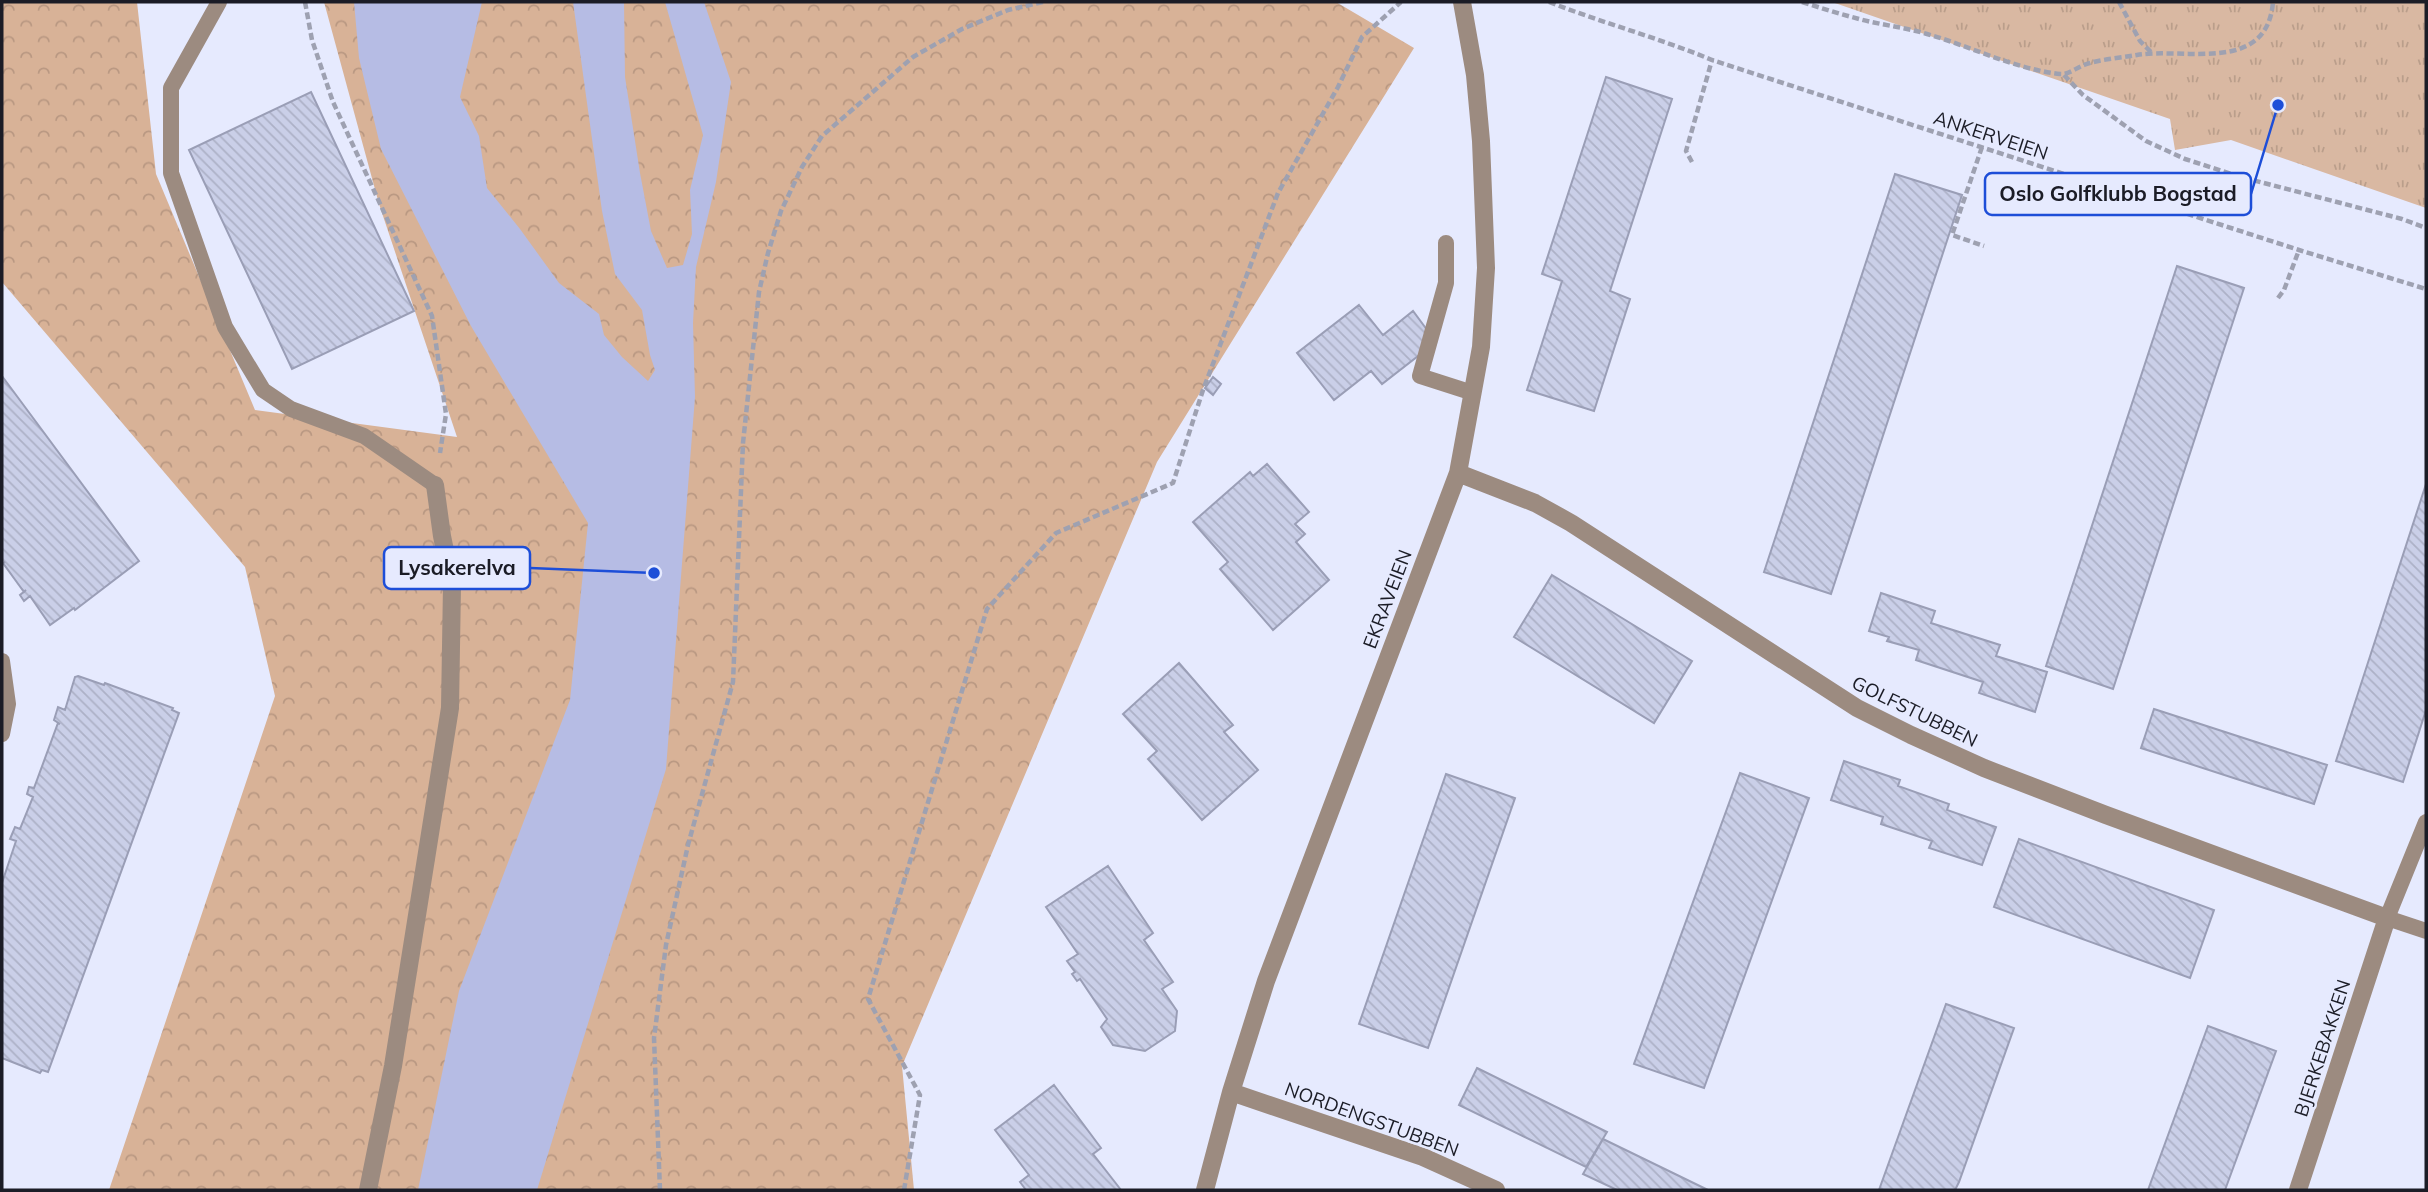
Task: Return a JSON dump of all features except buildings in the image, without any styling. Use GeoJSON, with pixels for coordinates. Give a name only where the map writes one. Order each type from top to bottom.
{"type":"FeatureCollection","features":[{"type":"Feature","properties":{"kind":"street","name":"EKRAVEIEN"},"geometry":{"type":"LineString","coordinates":[[1205,1190],[1231,1092],[1266,981],[1458,473],[1481,347],[1486,268],[1485,211],[1475,75],[1462,2]]}},
{"type":"Feature","properties":{"kind":"street","name":"GOLFSTUBBEN"},"geometry":{"type":"LineString","coordinates":[[1458,473],[1535,503],[1571,523],[1857,708],[1911,735],[1984,768],[2105,815],[2387,918]]}},
{"type":"Feature","properties":{"kind":"street"},"geometry":{"type":"LineString","coordinates":[[369,1190],[393,1066],[450,708],[452,586],[435,485]]}},
{"type":"Feature","properties":{"kind":"street","name":"BJERKEBAKKEN"},"geometry":{"type":"LineString","coordinates":[[2298,1190],[2387,918]]}},
{"type":"Feature","properties":{"kind":"street","name":"NORDENGSTUBBEN"},"geometry":{"type":"LineString","coordinates":[[1231,1092],[1423,1157],[1496,1190]]}},
{"type":"Feature","properties":{"kind":"lane"},"geometry":{"type":"LineString","coordinates":[[219,2],[171,88],[171,173],[225,327],[263,390],[291,409],[364,436],[435,485]]}},
{"type":"Feature","properties":{"kind":"lane"},"geometry":{"type":"LineString","coordinates":[[1446,243],[1446,283],[1420,376],[1473,393]]}},
{"type":"Feature","properties":{"kind":"lane"},"geometry":{"type":"LineString","coordinates":[[2,662],[8,704],[2,734]]}},
{"type":"Feature","properties":{"kind":"lane","name":"BJERKEBAKKEN"},"geometry":{"type":"LineString","coordinates":[[2387,918],[2426,822]]}},
{"type":"Feature","properties":{"kind":"lane"},"geometry":{"type":"LineString","coordinates":[[2387,918],[2426,931]]}},
{"type":"Feature","properties":{"kind":"path"},"geometry":{"type":"LineString","coordinates":[[305,2],[312,40],[333,102],[432,316],[446,414],[435,485]]}},
{"type":"Feature","properties":{"kind":"path"},"geometry":{"type":"LineString","coordinates":[[660,1190],[653,1038],[666,945],[688,845],[733,682],[743,443],[759,292],[771,242],[781,211],[802,167],[822,136],[914,57],[962,29],[1008,10],[1043,2]]}},
{"type":"Feature","properties":{"kind":"path"},"geometry":{"type":"LineString","coordinates":[[904,1190],[920,1095],[868,999],[987,609],[1056,533],[1173,483],[1203,390],[1278,192],[1338,87],[1362,37],[1401,2]]}},
{"type":"Feature","properties":{"kind":"path","name":"ANKERVEIEN"},"geometry":{"type":"LineString","coordinates":[[1549,2],[1712,60],[2426,289]]}},
{"type":"Feature","properties":{"kind":"path"},"geometry":{"type":"LineString","coordinates":[[1802,2],[1858,19],[1926,33],[2040,71],[2064,75],[2085,65],[2152,52],[2212,54],[2238,49],[2256,41],[2267,27],[2273,2]]}},
{"type":"Feature","properties":{"kind":"path"},"geometry":{"type":"LineString","coordinates":[[2119,2],[2140,41],[2152,52]]}},
{"type":"Feature","properties":{"kind":"path"},"geometry":{"type":"LineString","coordinates":[[1692,162],[1686,151],[1712,60]]}},
{"type":"Feature","properties":{"kind":"path"},"geometry":{"type":"LineString","coordinates":[[2064,75],[2083,94],[2146,141],[2185,159],[2426,228]]}},
{"type":"Feature","properties":{"kind":"path"},"geometry":{"type":"LineString","coordinates":[[1982,147],[1952,235],[1984,246]]}},
{"type":"Feature","properties":{"kind":"path"},"geometry":{"type":"LineString","coordinates":[[2278,298],[2284,290],[2299,250]]}},
{"type":"Feature","properties":{"kind":"green space"},"geometry":{"type":"Polygon","coordinates":[[[2,2],[137,2],[156,174],[255,410],[457,437],[379,204],[324,2],[1336,2],[1414,48],[1157,462],[902,1066],[914,1190],[109,1190],[275,696],[245,567],[2,282],[2,2]]]}},
{"type":"Feature","properties":{"kind":"green space"},"geometry":{"type":"Polygon","coordinates":[[[1832,2],[2426,2],[2426,208],[2231,140],[2175,150],[2170,119],[1832,2]]]}},
{"type":"Feature","properties":{"kind":"water"},"geometry":{"type":"Polygon","coordinates":[[[354,2],[482,2],[460,97],[479,136],[487,188],[559,283],[599,314],[604,335],[622,357],[648,381],[655,370],[642,310],[615,274],[602,211],[573,2],[624,2],[625,77],[640,173],[651,231],[667,268],[683,265],[692,234],[690,190],[703,135],[665,2],[704,2],[731,82],[716,182],[696,267],[693,323],[695,397],[666,769],[537,1190],[418,1190],[459,991],[570,700],[588,523],[471,326],[381,149],[359,58],[354,2]]]}},
{"type":"Feature","properties":{"kind":"place","name":"Oslo Golfklubb Bogstad"},"geometry":{"type":"Point","coordinates":[2278,105]}},
{"type":"Feature","properties":{"kind":"place","name":"Lysakerelva"},"geometry":{"type":"Point","coordinates":[654,573]}}]}
